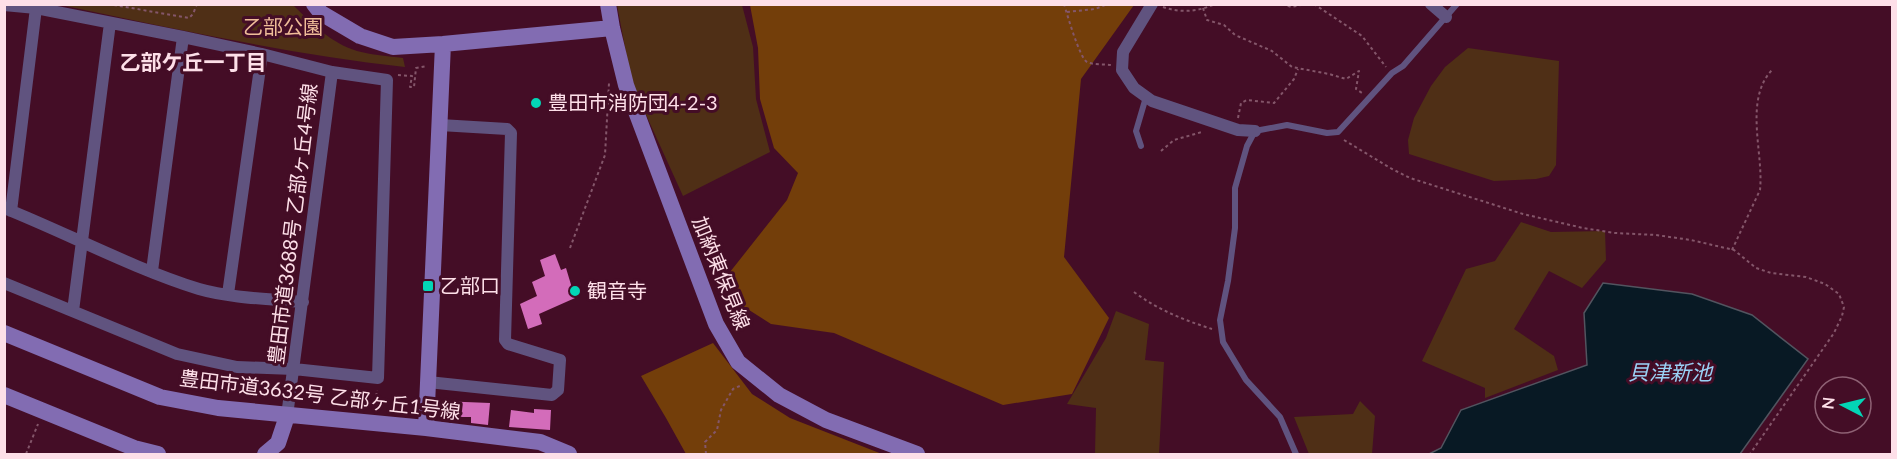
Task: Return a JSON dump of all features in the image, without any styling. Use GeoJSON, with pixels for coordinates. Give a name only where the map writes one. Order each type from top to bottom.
{"type":"FeatureCollection","features":[{"type":"Feature","properties":{"kind":"street"},"geometry":{"type":"LineString","coordinates":[[4,4],[36,8],[183,37],[332,72],[387,80],[378,378],[294,369],[237,367],[177,354],[4,282]]}},
{"type":"Feature","properties":{"kind":"street"},"geometry":{"type":"LineString","coordinates":[[314,4],[321,13],[360,36],[393,47],[612,28]]}},
{"type":"Feature","properties":{"kind":"street","name":"加納東保見線"},"geometry":{"type":"LineString","coordinates":[[608,4],[626,86],[716,324],[738,362],[778,395],[826,420],[917,454]]}},
{"type":"Feature","properties":{"kind":"street"},"geometry":{"type":"LineString","coordinates":[[1152,4],[1123,52],[1122,70],[1134,88],[1152,101],[1238,130],[1255,131]]}},
{"type":"Feature","properties":{"kind":"street"},"geometry":{"type":"LineString","coordinates":[[1431,4],[1446,17]]}},
{"type":"Feature","properties":{"kind":"street"},"geometry":{"type":"LineString","coordinates":[[36,8],[8,210],[200,289],[303,302]]}},
{"type":"Feature","properties":{"kind":"street"},"geometry":{"type":"LineString","coordinates":[[73,311],[110,23]]}},
{"type":"Feature","properties":{"kind":"street"},"geometry":{"type":"LineString","coordinates":[[152,271],[183,37]]}},
{"type":"Feature","properties":{"kind":"street"},"geometry":{"type":"LineString","coordinates":[[426,428],[443,44]]}},
{"type":"Feature","properties":{"kind":"street"},"geometry":{"type":"LineString","coordinates":[[228,294],[262,54]]}},
{"type":"Feature","properties":{"kind":"street","name":"豊田市道3688号 乙部ヶ丘4号線"},"geometry":{"type":"LineString","coordinates":[[287,416],[332,72]]}},
{"type":"Feature","properties":{"kind":"street"},"geometry":{"type":"LineString","coordinates":[[428,382],[552,395],[558,390],[560,360],[508,344],[505,340],[511,133],[507,129],[440,124]]}},
{"type":"Feature","properties":{"kind":"street","name":"豊田市道3632号 乙部ヶ丘1号線"},"geometry":{"type":"LineString","coordinates":[[4,333],[160,398],[287,416],[426,428],[540,442],[569,454]]}},
{"type":"Feature","properties":{"kind":"street"},"geometry":{"type":"LineString","coordinates":[[4,395],[134,448],[158,454]]}},
{"type":"Feature","properties":{"kind":"street"},"geometry":{"type":"LineString","coordinates":[[265,454],[278,443],[287,416]]}},
{"type":"Feature","properties":{"kind":"lane"},"geometry":{"type":"LineString","coordinates":[[1296,454],[1281,417],[1246,381],[1223,342],[1221,330],[1220,320],[1235,228],[1235,188],[1246,146],[1255,131],[1287,125],[1335,133],[1341,129],[1392,74],[1403,66],[1457,4]]}},
{"type":"Feature","properties":{"kind":"lane"},"geometry":{"type":"LineString","coordinates":[[1141,146],[1136,131],[1146,97]]}},
{"type":"Feature","properties":{"kind":"path"},"geometry":{"type":"LineString","coordinates":[[108,4],[189,18],[197,4]]}},
{"type":"Feature","properties":{"kind":"path"},"geometry":{"type":"LineString","coordinates":[[1064,4],[1079,53],[1084,60],[1088,63],[1122,64]]}},
{"type":"Feature","properties":{"kind":"path"},"geometry":{"type":"LineString","coordinates":[[1067,12],[1095,9],[1108,4]]}},
{"type":"Feature","properties":{"kind":"path"},"geometry":{"type":"LineString","coordinates":[[1157,4],[1182,12],[1215,4]]}},
{"type":"Feature","properties":{"kind":"path"},"geometry":{"type":"LineString","coordinates":[[1281,4],[1290,7],[1306,4]]}},
{"type":"Feature","properties":{"kind":"path"},"geometry":{"type":"LineString","coordinates":[[1314,4],[1362,36],[1392,74]]}},
{"type":"Feature","properties":{"kind":"path"},"geometry":{"type":"LineString","coordinates":[[1203,8],[1207,20],[1224,25],[1235,35],[1272,51],[1292,67],[1346,79],[1359,71],[1356,89],[1370,98]]}},
{"type":"Feature","properties":{"kind":"path"},"geometry":{"type":"LineString","coordinates":[[398,75],[412,76],[410,87],[414,87],[416,68],[432,64]]}},
{"type":"Feature","properties":{"kind":"path"},"geometry":{"type":"LineString","coordinates":[[1238,130],[1238,112],[1241,104],[1247,100],[1274,103],[1294,79],[1298,69]]}},
{"type":"Feature","properties":{"kind":"path"},"geometry":{"type":"LineString","coordinates":[[1732,250],[1760,190],[1756,130],[1758,105],[1763,82],[1773,69]]}},
{"type":"Feature","properties":{"kind":"path"},"geometry":{"type":"LineString","coordinates":[[570,248],[605,155],[611,81]]}},
{"type":"Feature","properties":{"kind":"path"},"geometry":{"type":"LineString","coordinates":[[1161,151],[1174,141],[1223,125]]}},
{"type":"Feature","properties":{"kind":"path"},"geometry":{"type":"LineString","coordinates":[[1335,133],[1382,164],[1410,178],[1523,214],[1583,228],[1615,233],[1668,236],[1732,250],[1756,268],[1771,273],[1806,277],[1825,284],[1839,294],[1844,307],[1834,333],[1750,454]]}},
{"type":"Feature","properties":{"kind":"path"},"geometry":{"type":"LineString","coordinates":[[1134,292],[1167,312],[1213,330],[1221,330]]}},
{"type":"Feature","properties":{"kind":"path"},"geometry":{"type":"LineString","coordinates":[[375,415],[378,378]]}},
{"type":"Feature","properties":{"kind":"path"},"geometry":{"type":"LineString","coordinates":[[706,454],[705,442],[717,430],[721,410],[733,389],[748,382]]}},
{"type":"Feature","properties":{"kind":"path"},"geometry":{"type":"LineString","coordinates":[[26,454],[40,419]]}},
{"type":"Feature","properties":{"kind":"green space","name":"乙部公園"},"geometry":{"type":"Polygon","coordinates":[[[61,5],[293,5],[330,38],[348,48],[403,58],[405,67],[275,48],[61,5]]]}},
{"type":"Feature","properties":{"kind":"green space"},"geometry":{"type":"Polygon","coordinates":[[[617,5],[742,5],[753,47],[756,99],[770,152],[683,196],[632,84],[617,5]]]}},
{"type":"Feature","properties":{"kind":"green space"},"geometry":{"type":"Polygon","coordinates":[[[1468,48],[1559,61],[1556,165],[1549,176],[1536,179],[1494,181],[1409,154],[1408,140],[1414,118],[1431,86],[1445,67],[1468,48]]]}},
{"type":"Feature","properties":{"kind":"green space"},"geometry":{"type":"Polygon","coordinates":[[[1521,222],[1551,232],[1605,231],[1606,260],[1582,288],[1549,271],[1514,329],[1554,356],[1558,370],[1485,398],[1485,388],[1422,361],[1466,269],[1495,261],[1521,222]]]}},
{"type":"Feature","properties":{"kind":"green space"},"geometry":{"type":"Polygon","coordinates":[[[1116,311],[1149,324],[1145,360],[1164,362],[1159,454],[1095,454],[1096,408],[1067,404],[1106,338],[1116,311]]]}},
{"type":"Feature","properties":{"kind":"green space"},"geometry":{"type":"Polygon","coordinates":[[[1360,401],[1375,416],[1372,454],[1309,454],[1294,417],[1353,414],[1360,401]]]}},
{"type":"Feature","properties":{"kind":"shaded area"},"geometry":{"type":"Polygon","coordinates":[[[750,5],[1134,5],[1081,79],[1064,257],[1109,318],[1072,394],[1003,405],[834,333],[771,324],[738,303],[730,272],[787,200],[798,173],[774,148],[760,99],[758,48],[750,5]]]}},
{"type":"Feature","properties":{"kind":"shaded area"},"geometry":{"type":"Polygon","coordinates":[[[713,343],[752,394],[790,418],[882,454],[686,454],[641,376],[713,343]]]}},
{"type":"Feature","properties":{"kind":"water","name":"貝津新池"},"geometry":{"type":"Polygon","coordinates":[[[1603,283],[1692,294],[1752,315],[1808,359],[1740,454],[1429,454],[1441,448],[1461,410],[1587,365],[1584,313],[1603,283]]]}},
{"type":"Feature","properties":{"kind":"building"},"geometry":{"type":"Polygon","coordinates":[[[555,254],[561,270],[566,268],[575,298],[539,314],[542,324],[528,329],[520,304],[537,296],[532,282],[545,276],[540,260],[555,254]]]}},
{"type":"Feature","properties":{"kind":"building"},"geometry":{"type":"Polygon","coordinates":[[[440,401],[490,403],[488,425],[471,423],[471,417],[440,417],[440,401]]]}},
{"type":"Feature","properties":{"kind":"building"},"geometry":{"type":"Polygon","coordinates":[[[534,409],[551,410],[550,430],[509,427],[511,410],[534,413],[534,409]]]}},
{"type":"Feature","properties":{"kind":"place","name":"豊田市消防団4-2-3"},"geometry":{"type":"Point","coordinates":[536,103]}},
{"type":"Feature","properties":{"kind":"place","name":"乙部口"},"geometry":{"type":"Point","coordinates":[428,286]}},
{"type":"Feature","properties":{"kind":"place","name":"観音寺"},"geometry":{"type":"Point","coordinates":[575,291]}},
{"type":"Feature","properties":{"kind":"district","name":"乙部ケ丘一丁目"},"geometry":{"type":"Point","coordinates":[193,63]}}]}
